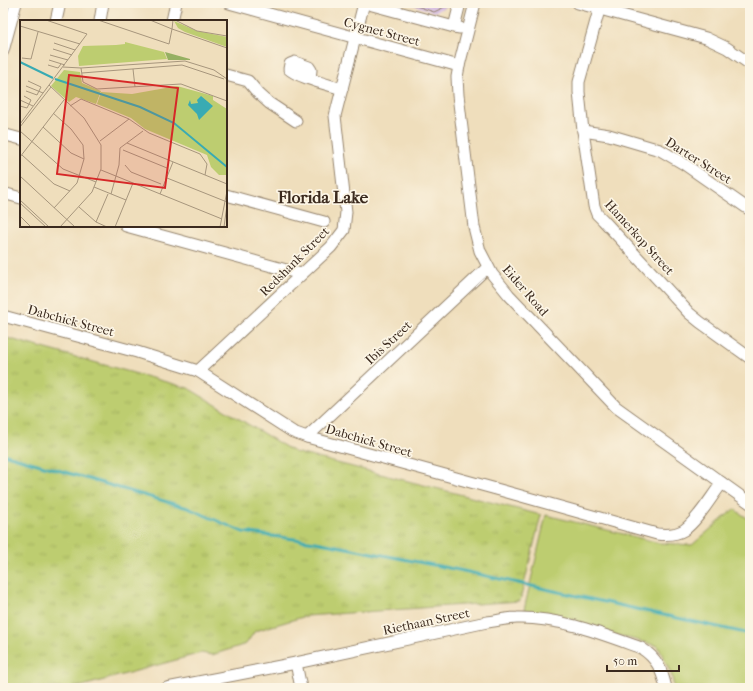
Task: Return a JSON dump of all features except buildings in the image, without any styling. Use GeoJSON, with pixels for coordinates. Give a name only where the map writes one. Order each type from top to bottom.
{"type":"FeatureCollection","features":[{"type":"Feature","properties":{"kind":"street"},"geometry":{"type":"LineString","coordinates":[[3,51],[16,3]]}},
{"type":"Feature","properties":{"kind":"street"},"geometry":{"type":"LineString","coordinates":[[56,20],[60,3]]}},
{"type":"Feature","properties":{"kind":"street"},"geometry":{"type":"LineString","coordinates":[[100,20],[103,3]]}},
{"type":"Feature","properties":{"kind":"street"},"geometry":{"type":"LineString","coordinates":[[172,20],[176,3]]}},
{"type":"Feature","properties":{"kind":"street","name":"Cygnet Street"},"geometry":{"type":"LineString","coordinates":[[229,3],[459,66]]}},
{"type":"Feature","properties":{"kind":"street"},"geometry":{"type":"LineString","coordinates":[[364,3],[468,30]]}},
{"type":"Feature","properties":{"kind":"street","name":"Redshank Street"},"geometry":{"type":"LineString","coordinates":[[198,371],[331,247],[344,230],[346,212],[335,116],[364,3]]}},
{"type":"Feature","properties":{"kind":"street"},"geometry":{"type":"LineString","coordinates":[[454,27],[460,3]]}},
{"type":"Feature","properties":{"kind":"street","name":"Eider Road"},"geometry":{"type":"LineString","coordinates":[[475,3],[459,66],[458,95],[470,198],[477,241],[488,267],[509,295],[616,407],[750,503]]}},
{"type":"Feature","properties":{"kind":"street"},"geometry":{"type":"LineString","coordinates":[[578,3],[600,6],[706,38],[727,48],[750,64]]}},
{"type":"Feature","properties":{"kind":"street","name":"Hamerkop Street"},"geometry":{"type":"LineString","coordinates":[[600,6],[580,82],[579,92],[594,206],[597,214],[689,313],[750,358]]}},
{"type":"Feature","properties":{"kind":"street"},"geometry":{"type":"LineString","coordinates":[[227,75],[249,81],[254,89],[268,103],[296,121]]}},
{"type":"Feature","properties":{"kind":"street"},"geometry":{"type":"LineString","coordinates":[[310,78],[342,89]]}},
{"type":"Feature","properties":{"kind":"street","name":"Darter Street"},"geometry":{"type":"LineString","coordinates":[[583,131],[609,135],[660,150],[684,164],[750,210]]}},
{"type":"Feature","properties":{"kind":"street"},"geometry":{"type":"LineString","coordinates":[[6,135],[20,139]]}},
{"type":"Feature","properties":{"kind":"street"},"geometry":{"type":"LineString","coordinates":[[3,193],[20,198]]}},
{"type":"Feature","properties":{"kind":"street"},"geometry":{"type":"LineString","coordinates":[[227,195],[324,222]]}},
{"type":"Feature","properties":{"kind":"street"},"geometry":{"type":"LineString","coordinates":[[130,227],[301,274]]}},
{"type":"Feature","properties":{"kind":"street","name":"Ibis Street"},"geometry":{"type":"LineString","coordinates":[[307,437],[488,267]]}},
{"type":"Feature","properties":{"kind":"street","name":"Dabchick Street"},"geometry":{"type":"LineString","coordinates":[[3,316],[137,352],[198,371],[286,428],[307,437],[657,534],[675,534],[684,530],[694,520],[722,483]]}},
{"type":"Feature","properties":{"kind":"street","name":"Riethaan Street"},"geometry":{"type":"LineString","coordinates":[[167,688],[296,663],[487,622],[516,618],[550,620],[641,648],[651,655],[658,665],[664,678],[666,688]]}},
{"type":"Feature","properties":{"kind":"street"},"geometry":{"type":"LineString","coordinates":[[296,663],[301,688]]}},
{"type":"Feature","properties":{"kind":"green space"},"geometry":{"type":"Polygon","coordinates":[[[3,337],[188,388],[294,452],[541,515],[520,601],[306,616],[255,631],[246,644],[212,655],[201,653],[75,688],[3,688],[3,337]]]}},
{"type":"Feature","properties":{"kind":"green space"},"geometry":{"type":"Polygon","coordinates":[[[734,509],[750,520],[750,688],[674,688],[672,676],[658,646],[524,610],[546,515],[660,543],[692,545],[734,509]]]}},
{"type":"Feature","properties":{"kind":"waterway"},"geometry":{"type":"LineString","coordinates":[[3,454],[188,508],[243,532],[316,542],[459,570],[750,634]]}},
{"type":"Feature","properties":{"kind":"district","name":"Florida Lake"},"geometry":{"type":"Point","coordinates":[323,197]}}]}
